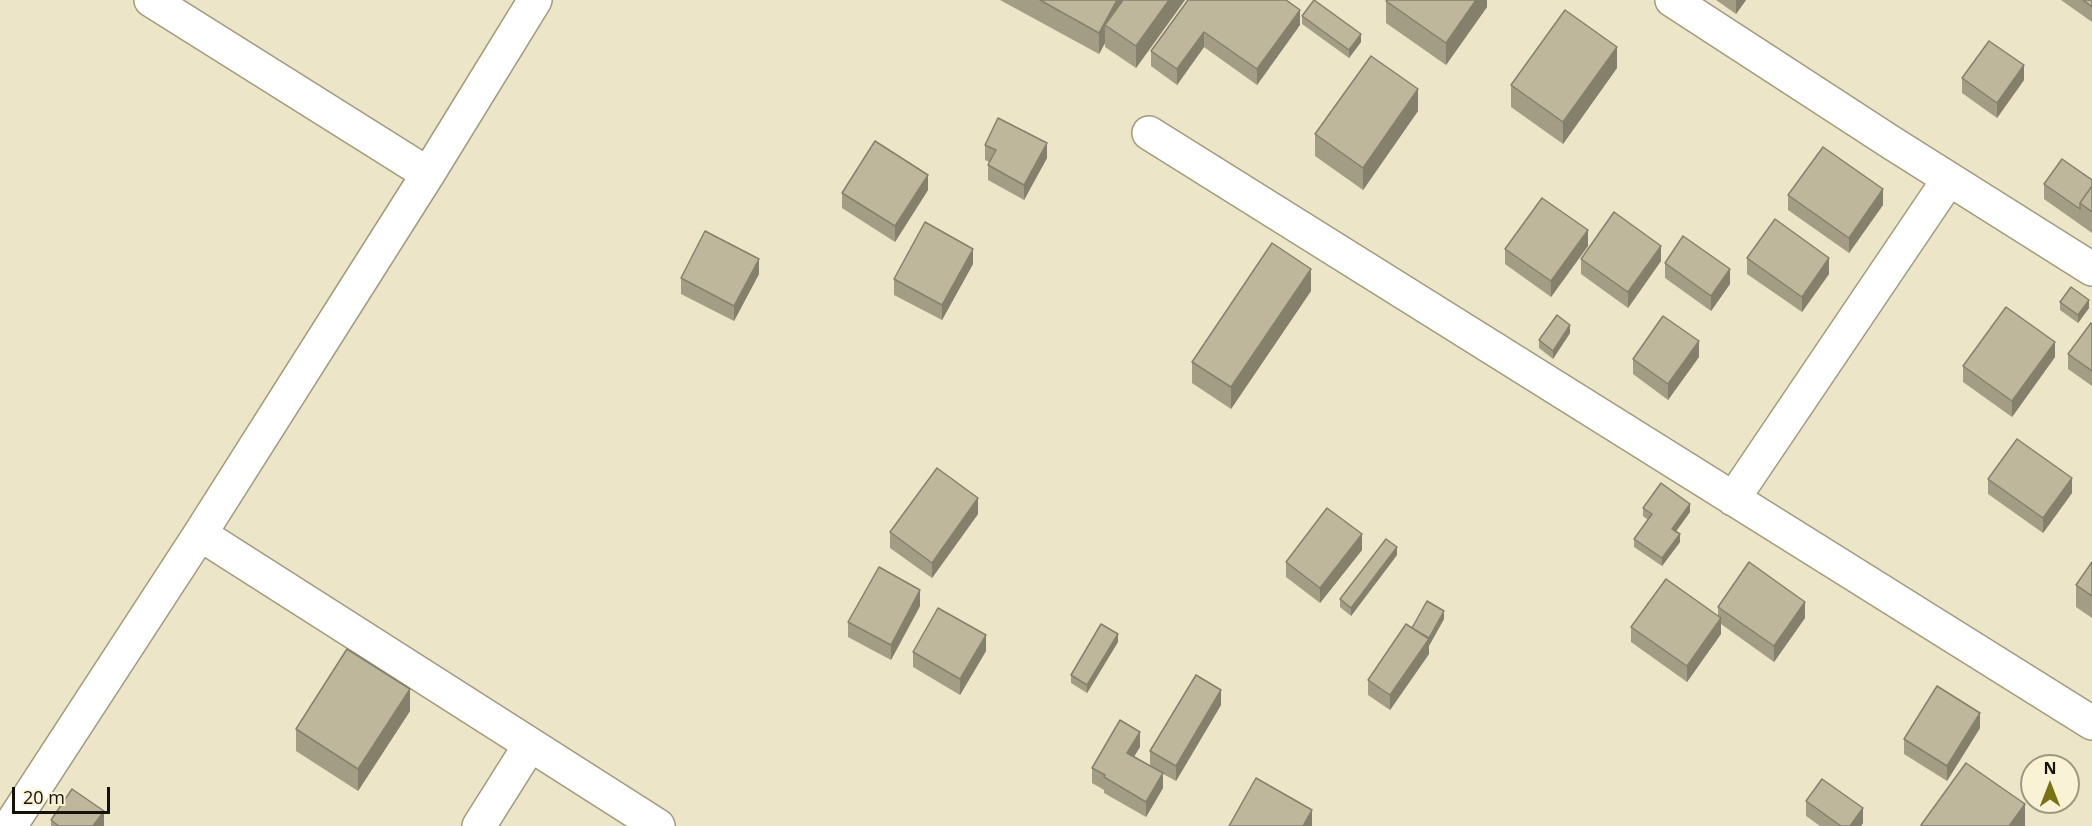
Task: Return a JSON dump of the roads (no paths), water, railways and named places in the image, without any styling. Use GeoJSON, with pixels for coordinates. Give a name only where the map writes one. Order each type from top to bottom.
{"type":"FeatureCollection","features":[{"type":"Feature","properties":{"kind":"street"},"geometry":{"type":"LineString","coordinates":[[151,0],[428,174]]}},
{"type":"Feature","properties":{"kind":"street"},"geometry":{"type":"LineString","coordinates":[[10,826],[200,534],[428,174],[535,0]]}},
{"type":"Feature","properties":{"kind":"street"},"geometry":{"type":"LineString","coordinates":[[1672,0],[1948,179],[2092,268]]}},
{"type":"Feature","properties":{"kind":"street"},"geometry":{"type":"LineString","coordinates":[[1149,133],[2092,723]]}},
{"type":"Feature","properties":{"kind":"street"},"geometry":{"type":"LineString","coordinates":[[1733,499],[1948,179]]}},
{"type":"Feature","properties":{"kind":"street"},"geometry":{"type":"LineString","coordinates":[[200,534],[658,826]]}},
{"type":"Feature","properties":{"kind":"street"},"geometry":{"type":"LineString","coordinates":[[479,826],[530,745]]}}]}
